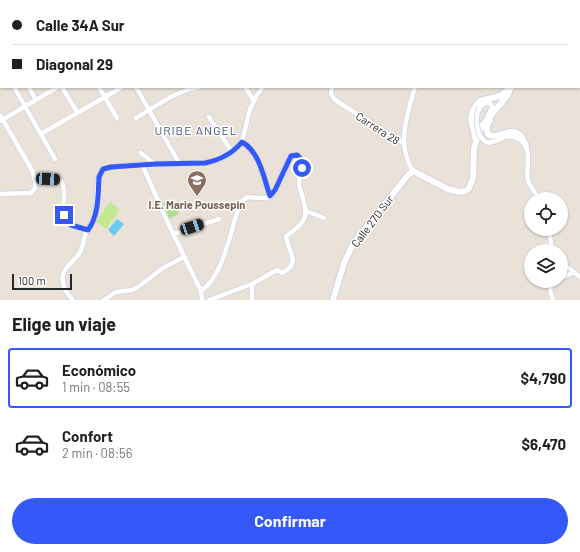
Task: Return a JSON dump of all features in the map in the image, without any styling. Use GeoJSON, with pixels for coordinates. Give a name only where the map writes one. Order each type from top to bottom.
{"type":"FeatureCollection","features":[{"type":"Feature","properties":{"kind":"street"},"geometry":{"type":"LineString","coordinates":[[15,88],[55,159]]}},
{"type":"Feature","properties":{"kind":"street"},"geometry":{"type":"LineString","coordinates":[[30,88],[36,100]]}},
{"type":"Feature","properties":{"kind":"street"},"geometry":{"type":"LineString","coordinates":[[0,194],[31,193],[34,190],[35,180],[32,170],[1,119],[56,88]]}},
{"type":"Feature","properties":{"kind":"street"},"geometry":{"type":"LineString","coordinates":[[63,88],[77,112]]}},
{"type":"Feature","properties":{"kind":"street"},"geometry":{"type":"LineString","coordinates":[[100,88],[117,118]]}},
{"type":"Feature","properties":{"kind":"street"},"geometry":{"type":"LineString","coordinates":[[41,134],[120,88]]}},
{"type":"Feature","properties":{"kind":"street"},"geometry":{"type":"LineString","coordinates":[[137,88],[179,163]]}},
{"type":"Feature","properties":{"kind":"street"},"geometry":{"type":"LineString","coordinates":[[136,118],[164,100],[188,88]]}},
{"type":"Feature","properties":{"kind":"street"},"geometry":{"type":"LineString","coordinates":[[246,88],[254,101]]}},
{"type":"Feature","properties":{"kind":"street"},"geometry":{"type":"LineString","coordinates":[[73,300],[63,284],[63,274],[80,253],[88,230],[95,217],[99,177],[103,169],[142,164],[205,163],[215,161],[232,152],[242,142],[247,120],[254,101],[262,88]]}},
{"type":"Feature","properties":{"kind":"street","name":"Carrera 28"},"geometry":{"type":"LineString","coordinates":[[332,88],[331,94],[335,100],[403,143],[406,157],[413,170]]}},
{"type":"Feature","properties":{"kind":"street"},"geometry":{"type":"LineString","coordinates":[[403,143],[407,116],[415,88]]}},
{"type":"Feature","properties":{"kind":"street"},"geometry":{"type":"LineString","coordinates":[[510,88],[487,125],[487,133],[489,135],[496,136],[507,132],[515,132],[521,136],[526,146],[528,155],[528,178],[536,192]]}},
{"type":"Feature","properties":{"kind":"street"},"geometry":{"type":"LineString","coordinates":[[510,88],[491,102],[487,102],[480,106],[476,121],[481,138],[488,143],[512,136],[519,139],[526,146]]}},
{"type":"Feature","properties":{"kind":"street"},"geometry":{"type":"LineString","coordinates":[[480,106],[506,96]]}},
{"type":"Feature","properties":{"kind":"street"},"geometry":{"type":"LineString","coordinates":[[413,170],[448,188],[459,192],[466,191],[469,188],[473,178],[474,148],[476,138],[491,102]]}},
{"type":"Feature","properties":{"kind":"street"},"geometry":{"type":"LineString","coordinates":[[476,138],[471,120],[472,112],[478,103],[491,102]]}},
{"type":"Feature","properties":{"kind":"street"},"geometry":{"type":"LineString","coordinates":[[209,118],[232,152]]}},
{"type":"Feature","properties":{"kind":"street"},"geometry":{"type":"LineString","coordinates":[[242,142],[254,154],[270,196]]}},
{"type":"Feature","properties":{"kind":"street"},"geometry":{"type":"LineString","coordinates":[[141,153],[155,164]]}},
{"type":"Feature","properties":{"kind":"street"},"geometry":{"type":"LineString","coordinates":[[201,291],[210,283],[218,270],[240,203],[247,197],[261,198],[270,196],[275,190],[291,156],[297,155],[300,158],[302,165],[299,183],[306,212],[302,222],[286,236],[287,244],[294,260],[292,265],[282,273],[277,270],[252,284],[209,300]]}},
{"type":"Feature","properties":{"kind":"street"},"geometry":{"type":"LineString","coordinates":[[142,164],[173,234],[201,291],[202,300]]}},
{"type":"Feature","properties":{"kind":"street","name":"Calle 27D Sur"},"geometry":{"type":"LineString","coordinates":[[333,300],[344,263],[353,244],[413,170]]}},
{"type":"Feature","properties":{"kind":"street"},"geometry":{"type":"LineString","coordinates":[[35,180],[53,179],[61,181],[64,190],[64,201],[62,207],[64,215],[71,225],[88,230]]}},
{"type":"Feature","properties":{"kind":"street"},"geometry":{"type":"LineString","coordinates":[[306,212],[324,218]]}},
{"type":"Feature","properties":{"kind":"street"},"geometry":{"type":"LineString","coordinates":[[173,234],[219,219]]}},
{"type":"Feature","properties":{"kind":"street"},"geometry":{"type":"LineString","coordinates":[[104,300],[116,292],[132,290],[138,287],[163,268],[184,257]]}},
{"type":"Feature","properties":{"kind":"street"},"geometry":{"type":"LineString","coordinates":[[568,267],[580,277]]}},
{"type":"Feature","properties":{"kind":"street"},"geometry":{"type":"LineString","coordinates":[[568,275],[574,272]]}},
{"type":"Feature","properties":{"kind":"street"},"geometry":{"type":"LineString","coordinates":[[252,284],[252,300]]}},
{"type":"Feature","properties":{"kind":"street"},"geometry":{"type":"LineString","coordinates":[[551,288],[550,291],[553,300]]}},
{"type":"Feature","properties":{"kind":"green space"},"geometry":{"type":"Polygon","coordinates":[[[174,201],[174,203],[177,203],[176,209],[179,214],[169,219],[162,203],[174,201]]]}},
{"type":"Feature","properties":{"kind":"green space"},"geometry":{"type":"Polygon","coordinates":[[[110,202],[120,210],[106,229],[96,221],[110,202]]]}},
{"type":"Feature","properties":{"kind":"water"},"geometry":{"type":"Polygon","coordinates":[[[117,219],[124,224],[114,236],[108,230],[117,219]]]}},
{"type":"Feature","properties":{"kind":"place","name":"I.E. Marie Poussepin"},"geometry":{"type":"Point","coordinates":[197,197]}},
{"type":"Feature","properties":{"kind":"district","name":"URIBE ANGEL"},"geometry":{"type":"Point","coordinates":[196,130]}},
{"type":"Feature","properties":{"kind":"route"},"geometry":{"type":"LineString","coordinates":[[64,215],[67,222],[71,225],[88,230],[95,217],[99,177],[103,169],[106,167],[142,164],[205,163],[221,159],[242,142],[254,154],[270,196],[273,194],[291,156],[297,155],[300,158],[302,168]]}}]}
